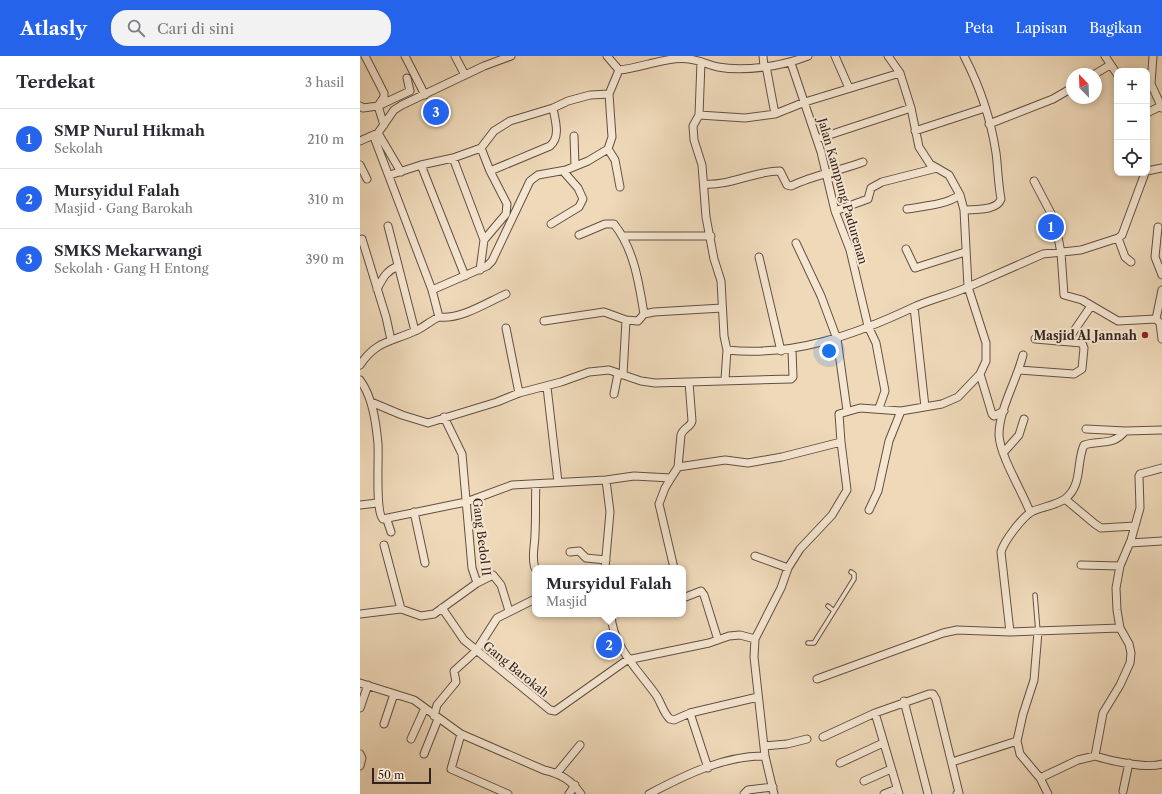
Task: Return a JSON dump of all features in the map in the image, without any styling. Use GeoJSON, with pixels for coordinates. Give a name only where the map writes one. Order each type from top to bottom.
{"type":"FeatureCollection","features":[{"type":"Feature","properties":{"kind":"street"},"geometry":{"type":"LineString","coordinates":[[365,56],[384,93],[384,97],[378,106]]}},
{"type":"Feature","properties":{"kind":"street"},"geometry":{"type":"LineString","coordinates":[[405,56],[425,95]]}},
{"type":"Feature","properties":{"kind":"street"},"geometry":{"type":"LineString","coordinates":[[455,56],[465,75]]}},
{"type":"Feature","properties":{"kind":"street"},"geometry":{"type":"LineString","coordinates":[[360,141],[376,135],[394,110],[484,66],[511,56]]}},
{"type":"Feature","properties":{"kind":"street"},"geometry":{"type":"LineString","coordinates":[[607,56],[619,70]]}},
{"type":"Feature","properties":{"kind":"street"},"geometry":{"type":"LineString","coordinates":[[763,56],[775,114]]}},
{"type":"Feature","properties":{"kind":"street"},"geometry":{"type":"LineString","coordinates":[[619,70],[674,60],[688,59],[731,68],[765,66],[791,63],[808,56]]}},
{"type":"Feature","properties":{"kind":"street"},"geometry":{"type":"LineString","coordinates":[[835,56],[849,88]]}},
{"type":"Feature","properties":{"kind":"street"},"geometry":{"type":"LineString","coordinates":[[744,794],[748,790],[773,791],[765,756],[758,697],[754,657],[755,639],[781,588],[788,568],[800,549],[832,515],[847,490],[839,414],[846,410],[860,408],[879,408],[901,411],[942,404],[958,398],[980,374],[986,361],[986,343],[968,287],[964,210],[960,195],[949,175],[930,164],[919,147],[911,108],[900,74],[888,56]]}},
{"type":"Feature","properties":{"kind":"street"},"geometry":{"type":"LineString","coordinates":[[964,56],[975,79],[989,124],[995,152],[1000,202],[993,207],[964,210]]}},
{"type":"Feature","properties":{"kind":"street"},"geometry":{"type":"LineString","coordinates":[[1105,56],[1114,70]]}},
{"type":"Feature","properties":{"kind":"street"},"geometry":{"type":"LineString","coordinates":[[1150,112],[1161,107],[1151,84],[1153,56]]}},
{"type":"Feature","properties":{"kind":"street"},"geometry":{"type":"LineString","coordinates":[[701,62],[698,115],[693,126],[694,140],[702,165],[704,201],[714,259],[721,281],[724,336],[727,350],[725,379]]}},
{"type":"Feature","properties":{"kind":"street","name":"Jalan Kampung Padurenan"},"geometry":{"type":"LineString","coordinates":[[791,63],[827,172],[835,211],[850,250],[868,326],[876,343],[885,391],[879,408]]}},
{"type":"Feature","properties":{"kind":"street"},"geometry":{"type":"LineString","coordinates":[[1102,70],[1110,65]]}},
{"type":"Feature","properties":{"kind":"street"},"geometry":{"type":"LineString","coordinates":[[432,290],[480,270],[492,261],[530,180],[538,175],[563,171],[588,161],[608,149],[612,137],[609,94],[619,70]]}},
{"type":"Feature","properties":{"kind":"street"},"geometry":{"type":"LineString","coordinates":[[698,115],[745,118],[775,114],[805,102],[900,74]]}},
{"type":"Feature","properties":{"kind":"street"},"geometry":{"type":"LineString","coordinates":[[360,106],[363,108],[378,106],[410,90],[407,78]]}},
{"type":"Feature","properties":{"kind":"street"},"geometry":{"type":"LineString","coordinates":[[989,124],[1046,102],[1066,91]]}},
{"type":"Feature","properties":{"kind":"street"},"geometry":{"type":"LineString","coordinates":[[390,175],[421,165],[453,158],[481,148],[494,131],[501,126],[553,108],[568,101],[590,95],[609,94]]}},
{"type":"Feature","properties":{"kind":"street"},"geometry":{"type":"LineString","coordinates":[[378,106],[384,125]]}},
{"type":"Feature","properties":{"kind":"street"},"geometry":{"type":"LineString","coordinates":[[490,171],[550,146],[554,142],[556,136],[553,108]]}},
{"type":"Feature","properties":{"kind":"street"},"geometry":{"type":"LineString","coordinates":[[817,140],[911,108]]}},
{"type":"Feature","properties":{"kind":"street"},"geometry":{"type":"LineString","coordinates":[[915,131],[985,108]]}},
{"type":"Feature","properties":{"kind":"street"},"geometry":{"type":"LineString","coordinates":[[376,135],[401,172]]}},
{"type":"Feature","properties":{"kind":"street"},"geometry":{"type":"LineString","coordinates":[[376,135],[432,290],[438,316]]}},
{"type":"Feature","properties":{"kind":"street"},"geometry":{"type":"LineString","coordinates":[[574,136],[575,166]]}},
{"type":"Feature","properties":{"kind":"street"},"geometry":{"type":"LineString","coordinates":[[481,148],[490,171],[507,204],[506,214],[484,240]]}},
{"type":"Feature","properties":{"kind":"street"},"geometry":{"type":"LineString","coordinates":[[608,149],[615,160],[620,187]]}},
{"type":"Feature","properties":{"kind":"street"},"geometry":{"type":"LineString","coordinates":[[453,158],[484,240],[480,270]]}},
{"type":"Feature","properties":{"kind":"street"},"geometry":{"type":"LineString","coordinates":[[704,184],[734,180],[759,173],[780,171],[787,186],[792,186],[827,172],[837,171],[863,162]]}},
{"type":"Feature","properties":{"kind":"street"},"geometry":{"type":"LineString","coordinates":[[360,165],[367,179]]}},
{"type":"Feature","properties":{"kind":"street"},"geometry":{"type":"LineString","coordinates":[[421,165],[465,276]]}},
{"type":"Feature","properties":{"kind":"street"},"geometry":{"type":"LineString","coordinates":[[835,211],[868,199],[871,188],[882,182],[937,168]]}},
{"type":"Feature","properties":{"kind":"street"},"geometry":{"type":"LineString","coordinates":[[1150,170],[1162,168]]}},
{"type":"Feature","properties":{"kind":"street"},"geometry":{"type":"LineString","coordinates":[[551,224],[579,206],[583,199],[578,188],[563,171]]}},
{"type":"Feature","properties":{"kind":"street"},"geometry":{"type":"LineString","coordinates":[[727,350],[748,353],[792,350],[837,339],[914,307],[968,287],[1043,254],[1081,250],[1118,238],[1122,235],[1144,176]]}},
{"type":"Feature","properties":{"kind":"street"},"geometry":{"type":"LineString","coordinates":[[1034,181],[1055,221],[1061,253],[1064,295],[1082,300],[1118,321],[1156,319]]}},
{"type":"Feature","properties":{"kind":"street"},"geometry":{"type":"LineString","coordinates":[[907,209],[953,200],[960,195]]}},
{"type":"Feature","properties":{"kind":"street"},"geometry":{"type":"LineString","coordinates":[[579,235],[605,224],[614,224],[623,236],[634,264],[644,314]]}},
{"type":"Feature","properties":{"kind":"street"},"geometry":{"type":"LineString","coordinates":[[388,226],[416,331]]}},
{"type":"Feature","properties":{"kind":"street"},"geometry":{"type":"LineString","coordinates":[[1158,227],[1155,257],[1162,275]]}},
{"type":"Feature","properties":{"kind":"street"},"geometry":{"type":"LineString","coordinates":[[623,236],[711,236]]}},
{"type":"Feature","properties":{"kind":"street"},"geometry":{"type":"LineString","coordinates":[[1118,238],[1125,256],[1131,262]]}},
{"type":"Feature","properties":{"kind":"street"},"geometry":{"type":"LineString","coordinates":[[362,239],[378,290],[391,340]]}},
{"type":"Feature","properties":{"kind":"street"},"geometry":{"type":"LineString","coordinates":[[796,243],[821,296],[837,339],[846,410]]}},
{"type":"Feature","properties":{"kind":"street"},"geometry":{"type":"LineString","coordinates":[[906,249],[915,268],[965,252]]}},
{"type":"Feature","properties":{"kind":"street"},"geometry":{"type":"LineString","coordinates":[[759,257],[781,351]]}},
{"type":"Feature","properties":{"kind":"street"},"geometry":{"type":"LineString","coordinates":[[378,290],[384,274],[388,270],[398,266]]}},
{"type":"Feature","properties":{"kind":"street"},"geometry":{"type":"LineString","coordinates":[[1156,319],[1162,290]]}},
{"type":"Feature","properties":{"kind":"street"},"geometry":{"type":"LineString","coordinates":[[360,365],[370,351],[391,340],[416,331],[438,316],[447,318],[457,315],[506,294]]}},
{"type":"Feature","properties":{"kind":"street"},"geometry":{"type":"LineString","coordinates":[[1067,341],[1091,306]]}},
{"type":"Feature","properties":{"kind":"street"},"geometry":{"type":"LineString","coordinates":[[914,307],[925,406]]}},
{"type":"Feature","properties":{"kind":"street"},"geometry":{"type":"LineString","coordinates":[[544,321],[604,312],[626,320],[638,321],[644,314],[722,308]]}},
{"type":"Feature","properties":{"kind":"street"},"geometry":{"type":"LineString","coordinates":[[1156,319],[1160,323],[1162,339]]}},
{"type":"Feature","properties":{"kind":"street"},"geometry":{"type":"LineString","coordinates":[[614,394],[621,374],[626,320]]}},
{"type":"Feature","properties":{"kind":"street"},"geometry":{"type":"LineString","coordinates":[[506,328],[519,393]]}},
{"type":"Feature","properties":{"kind":"street"},"geometry":{"type":"LineString","coordinates":[[1019,370],[1074,374],[1084,366],[1084,345],[1082,343],[1035,339]]}},
{"type":"Feature","properties":{"kind":"street"},"geometry":{"type":"LineString","coordinates":[[370,402],[425,422],[497,402],[519,393],[547,387],[588,372],[609,370],[641,381],[655,383],[725,379],[791,379],[793,377],[792,350]]}},
{"type":"Feature","properties":{"kind":"street"},"geometry":{"type":"LineString","coordinates":[[1023,355],[1004,412],[999,436],[1003,454],[1030,512]]}},
{"type":"Feature","properties":{"kind":"street"},"geometry":{"type":"LineString","coordinates":[[980,374],[992,414],[994,416],[1004,412]]}},
{"type":"Feature","properties":{"kind":"street"},"geometry":{"type":"LineString","coordinates":[[360,380],[370,402],[378,444],[379,470],[377,503],[381,518],[387,520],[414,512],[466,502],[512,485],[606,480],[634,476],[671,478]]}},
{"type":"Feature","properties":{"kind":"street"},"geometry":{"type":"LineString","coordinates":[[673,565],[659,504],[665,488],[678,467],[682,431],[692,423],[689,382]]}},
{"type":"Feature","properties":{"kind":"street"},"geometry":{"type":"LineString","coordinates":[[547,387],[558,482]]}},
{"type":"Feature","properties":{"kind":"street"},"geometry":{"type":"LineString","coordinates":[[869,510],[878,491],[889,442],[901,411]]}},
{"type":"Feature","properties":{"kind":"street","name":"Gang Bedol II"},"geometry":{"type":"LineString","coordinates":[[360,614],[401,609],[421,616],[434,614],[476,583],[472,568],[462,454],[444,417]]}},
{"type":"Feature","properties":{"kind":"street"},"geometry":{"type":"LineString","coordinates":[[1003,454],[1019,435],[1024,419]]}},
{"type":"Feature","properties":{"kind":"street"},"geometry":{"type":"LineString","coordinates":[[1086,429],[1125,431],[1162,430]]}},
{"type":"Feature","properties":{"kind":"street"},"geometry":{"type":"LineString","coordinates":[[1010,632],[1001,552],[1003,546],[1014,530],[1030,512],[1065,499],[1077,482],[1084,445],[1112,442],[1121,437],[1125,431]]}},
{"type":"Feature","properties":{"kind":"street"},"geometry":{"type":"LineString","coordinates":[[678,467],[725,460],[748,463],[782,458],[841,442]]}},
{"type":"Feature","properties":{"kind":"street"},"geometry":{"type":"LineString","coordinates":[[1096,756],[1103,713],[1120,685],[1130,663],[1131,654],[1129,644],[1120,628],[1116,588],[1120,566],[1130,543],[1140,508],[1139,476],[1140,474],[1162,468]]}},
{"type":"Feature","properties":{"kind":"street"},"geometry":{"type":"LineString","coordinates":[[606,480],[610,512],[606,565]]}},
{"type":"Feature","properties":{"kind":"street"},"geometry":{"type":"LineString","coordinates":[[534,565],[533,548],[535,536],[536,484]]}},
{"type":"Feature","properties":{"kind":"street"},"geometry":{"type":"LineString","coordinates":[[1065,499],[1094,524],[1102,528],[1135,526]]}},
{"type":"Feature","properties":{"kind":"street"},"geometry":{"type":"LineString","coordinates":[[360,505],[377,503]]}},
{"type":"Feature","properties":{"kind":"street"},"geometry":{"type":"LineString","coordinates":[[414,512],[425,563]]}},
{"type":"Feature","properties":{"kind":"street"},"geometry":{"type":"LineString","coordinates":[[387,520],[391,532]]}},
{"type":"Feature","properties":{"kind":"street"},"geometry":{"type":"LineString","coordinates":[[1130,543],[1162,541]]}},
{"type":"Feature","properties":{"kind":"street"},"geometry":{"type":"LineString","coordinates":[[384,545],[401,609]]}},
{"type":"Feature","properties":{"kind":"street"},"geometry":{"type":"LineString","coordinates":[[570,552],[579,551],[586,558],[606,560]]}},
{"type":"Feature","properties":{"kind":"street"},"geometry":{"type":"LineString","coordinates":[[755,556],[788,568]]}},
{"type":"Feature","properties":{"kind":"street"},"geometry":{"type":"LineString","coordinates":[[1081,565],[1120,566]]}},
{"type":"Feature","properties":{"kind":"street"},"geometry":{"type":"LineString","coordinates":[[476,583],[492,575],[497,578],[509,611]]}},
{"type":"Feature","properties":{"kind":"street"},"geometry":{"type":"LineString","coordinates":[[686,596],[697,591],[701,591],[704,595],[718,640]]}},
{"type":"Feature","properties":{"kind":"street"},"geometry":{"type":"LineString","coordinates":[[424,754],[436,717],[437,705],[456,682],[454,671],[476,651],[497,618],[532,600]]}},
{"type":"Feature","properties":{"kind":"street","name":"Gang Barokah"},"geometry":{"type":"LineString","coordinates":[[442,608],[464,640],[550,710],[555,711],[627,660]]}},
{"type":"Feature","properties":{"kind":"street"},"geometry":{"type":"LineString","coordinates":[[611,617],[611,622],[627,660],[656,696],[668,718],[674,720],[690,712],[758,697]]}},
{"type":"Feature","properties":{"kind":"street"},"geometry":{"type":"LineString","coordinates":[[817,679],[944,633],[957,630],[1038,632],[1120,628]]}},
{"type":"Feature","properties":{"kind":"street"},"geometry":{"type":"LineString","coordinates":[[1038,632],[1034,680],[1017,741],[1020,754],[1040,778],[1048,794]]}},
{"type":"Feature","properties":{"kind":"street"},"geometry":{"type":"LineString","coordinates":[[627,660],[740,635],[755,639]]}},
{"type":"Feature","properties":{"kind":"street"},"geometry":{"type":"LineString","coordinates":[[360,683],[414,700],[461,734],[544,770],[557,773],[575,785],[581,794]]}},
{"type":"Feature","properties":{"kind":"street"},"geometry":{"type":"LineString","coordinates":[[360,708],[368,685]]}},
{"type":"Feature","properties":{"kind":"street"},"geometry":{"type":"LineString","coordinates":[[384,724],[394,694]]}},
{"type":"Feature","properties":{"kind":"street"},"geometry":{"type":"LineString","coordinates":[[823,737],[904,701],[925,694],[933,694],[936,699],[952,762],[958,794]]}},
{"type":"Feature","properties":{"kind":"street"},"geometry":{"type":"LineString","coordinates":[[904,701],[928,794]]}},
{"type":"Feature","properties":{"kind":"street"},"geometry":{"type":"LineString","coordinates":[[411,740],[425,708]]}},
{"type":"Feature","properties":{"kind":"street"},"geometry":{"type":"LineString","coordinates":[[690,712],[708,768]]}},
{"type":"Feature","properties":{"kind":"street"},"geometry":{"type":"LineString","coordinates":[[875,713],[898,791],[884,794]]}},
{"type":"Feature","properties":{"kind":"street"},"geometry":{"type":"LineString","coordinates":[[461,734],[451,769],[508,794]]}},
{"type":"Feature","properties":{"kind":"street"},"geometry":{"type":"LineString","coordinates":[[764,746],[786,744],[807,739]]}},
{"type":"Feature","properties":{"kind":"street"},"geometry":{"type":"LineString","coordinates":[[952,762],[1017,741]]}},
{"type":"Feature","properties":{"kind":"street"},"geometry":{"type":"LineString","coordinates":[[840,763],[883,743]]}},
{"type":"Feature","properties":{"kind":"street"},"geometry":{"type":"LineString","coordinates":[[557,773],[580,745]]}},
{"type":"Feature","properties":{"kind":"street"},"geometry":{"type":"LineString","coordinates":[[360,754],[362,758],[360,766]]}},
{"type":"Feature","properties":{"kind":"street"},"geometry":{"type":"LineString","coordinates":[[649,794],[671,782],[708,768],[744,757],[765,756]]}},
{"type":"Feature","properties":{"kind":"street"},"geometry":{"type":"LineString","coordinates":[[1040,778],[1078,760],[1096,756],[1109,760],[1151,767],[1162,764]]}},
{"type":"Feature","properties":{"kind":"street"},"geometry":{"type":"LineString","coordinates":[[1122,791],[1129,763]]}},
{"type":"Feature","properties":{"kind":"street"},"geometry":{"type":"LineString","coordinates":[[864,781],[891,769]]}},
{"type":"Feature","properties":{"kind":"street"},"geometry":{"type":"LineString","coordinates":[[569,794],[575,785]]}},
{"type":"Feature","properties":{"kind":"lane"},"geometry":{"type":"LineString","coordinates":[[808,643],[814,643],[854,579],[854,574],[851,572]]}},
{"type":"Feature","properties":{"kind":"lane"},"geometry":{"type":"LineString","coordinates":[[1035,595],[1038,632]]}},
{"type":"Feature","properties":{"kind":"lane"},"geometry":{"type":"LineString","coordinates":[[828,606],[834,611]]}},
{"type":"Feature","properties":{"kind":"place","name":"SMKS Mekarwangi"},"geometry":{"type":"Point","coordinates":[436,112]}},
{"type":"Feature","properties":{"kind":"place","name":"SMP Nurul Hikmah"},"geometry":{"type":"Point","coordinates":[1051,227]}},
{"type":"Feature","properties":{"kind":"place","name":"Masjid Al Jannah"},"geometry":{"type":"Point","coordinates":[1145,335]}},
{"type":"Feature","properties":{"kind":"place","name":"Mursyidul Falah"},"geometry":{"type":"Point","coordinates":[609,645]}}]}
